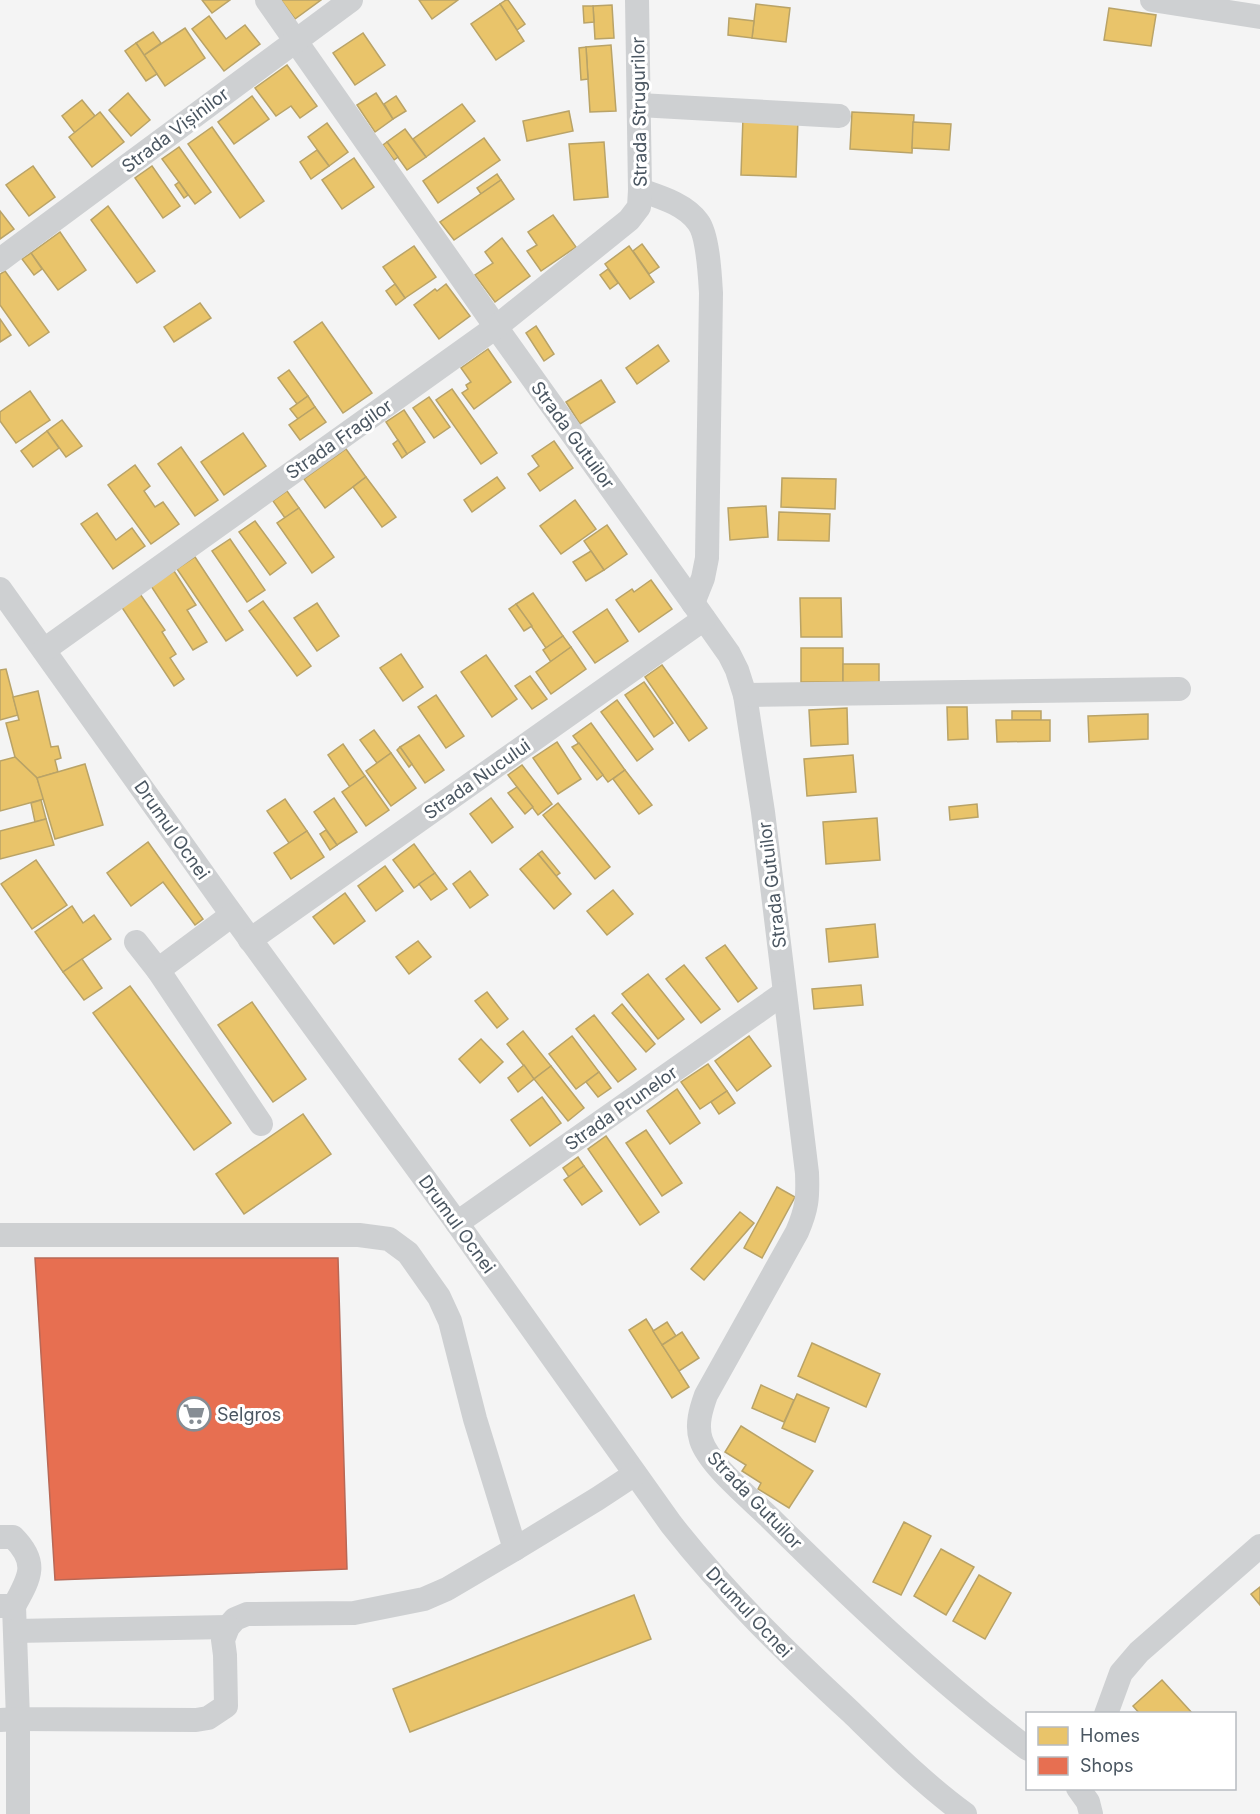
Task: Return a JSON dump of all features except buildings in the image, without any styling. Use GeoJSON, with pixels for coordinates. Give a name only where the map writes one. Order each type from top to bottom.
{"type":"FeatureCollection","features":[{"type":"Feature","properties":{"kind":"street","name":"Strada Gutuilor"},"geometry":{"type":"LineString","coordinates":[[267,0],[729,654],[745,695],[763,812],[808,1194],[806,1212],[797,1232],[706,1395],[699,1424],[700,1439],[709,1455],[726,1474],[906,1650],[978,1711],[1026,1747]]}},
{"type":"Feature","properties":{"kind":"street","name":"Strada Vișinilor"},"geometry":{"type":"LineString","coordinates":[[0,260],[351,0]]}},
{"type":"Feature","properties":{"kind":"street","name":"Strada Strugurilor"},"geometry":{"type":"LineString","coordinates":[[629,220],[639,207],[640,190],[637,0]]}},
{"type":"Feature","properties":{"kind":"street"},"geometry":{"type":"LineString","coordinates":[[1152,0],[1260,17]]}},
{"type":"Feature","properties":{"kind":"street"},"geometry":{"type":"LineString","coordinates":[[639,105],[839,116]]}},
{"type":"Feature","properties":{"kind":"street"},"geometry":{"type":"LineString","coordinates":[[640,190],[663,198],[686,210],[699,224],[709,260],[711,293],[707,558],[698,611]]}},
{"type":"Feature","properties":{"kind":"street","name":"Strada Fragilor"},"geometry":{"type":"LineString","coordinates":[[44,650],[496,327],[629,220]]}},
{"type":"Feature","properties":{"kind":"street","name":"Drumul Ocnei"},"geometry":{"type":"LineString","coordinates":[[0,589],[232,915],[693,1552],[787,1653],[932,1789],[965,1814]]}},
{"type":"Feature","properties":{"kind":"street","name":"Strada Nucului"},"geometry":{"type":"LineString","coordinates":[[250,940],[698,611]]}},
{"type":"Feature","properties":{"kind":"street"},"geometry":{"type":"LineString","coordinates":[[745,695],[1179,690]]}},
{"type":"Feature","properties":{"kind":"street"},"geometry":{"type":"LineString","coordinates":[[158,970],[232,915]]}},
{"type":"Feature","properties":{"kind":"street"},"geometry":{"type":"LineString","coordinates":[[136,942],[158,970],[261,1124]]}},
{"type":"Feature","properties":{"kind":"street","name":"Strada Prunelor"},"geometry":{"type":"LineString","coordinates":[[457,1223],[784,993]]}},
{"type":"Feature","properties":{"kind":"street"},"geometry":{"type":"LineString","coordinates":[[0,1235],[359,1235],[389,1239],[408,1253],[439,1298],[450,1321],[475,1419],[514,1549]]}},
{"type":"Feature","properties":{"kind":"street"},"geometry":{"type":"LineString","coordinates":[[9,1719],[196,1720],[208,1718],[226,1706],[223,1640],[228,1627],[235,1619],[247,1614],[354,1613],[424,1599],[447,1589],[635,1474]]}},
{"type":"Feature","properties":{"kind":"street"},"geometry":{"type":"LineString","coordinates":[[0,1537],[13,1537],[23,1547],[30,1564],[28,1581],[7,1606],[15,1631],[9,1719],[9,1777],[18,1814]]}},
{"type":"Feature","properties":{"kind":"street"},"geometry":{"type":"LineString","coordinates":[[1106,1712],[1121,1673],[1139,1652],[1260,1546]]}},
{"type":"Feature","properties":{"kind":"street"},"geometry":{"type":"LineString","coordinates":[[15,1631],[228,1627]]}},
{"type":"Feature","properties":{"kind":"place","name":"Selgros"},"geometry":{"type":"Point","coordinates":[194,1414]}}]}
